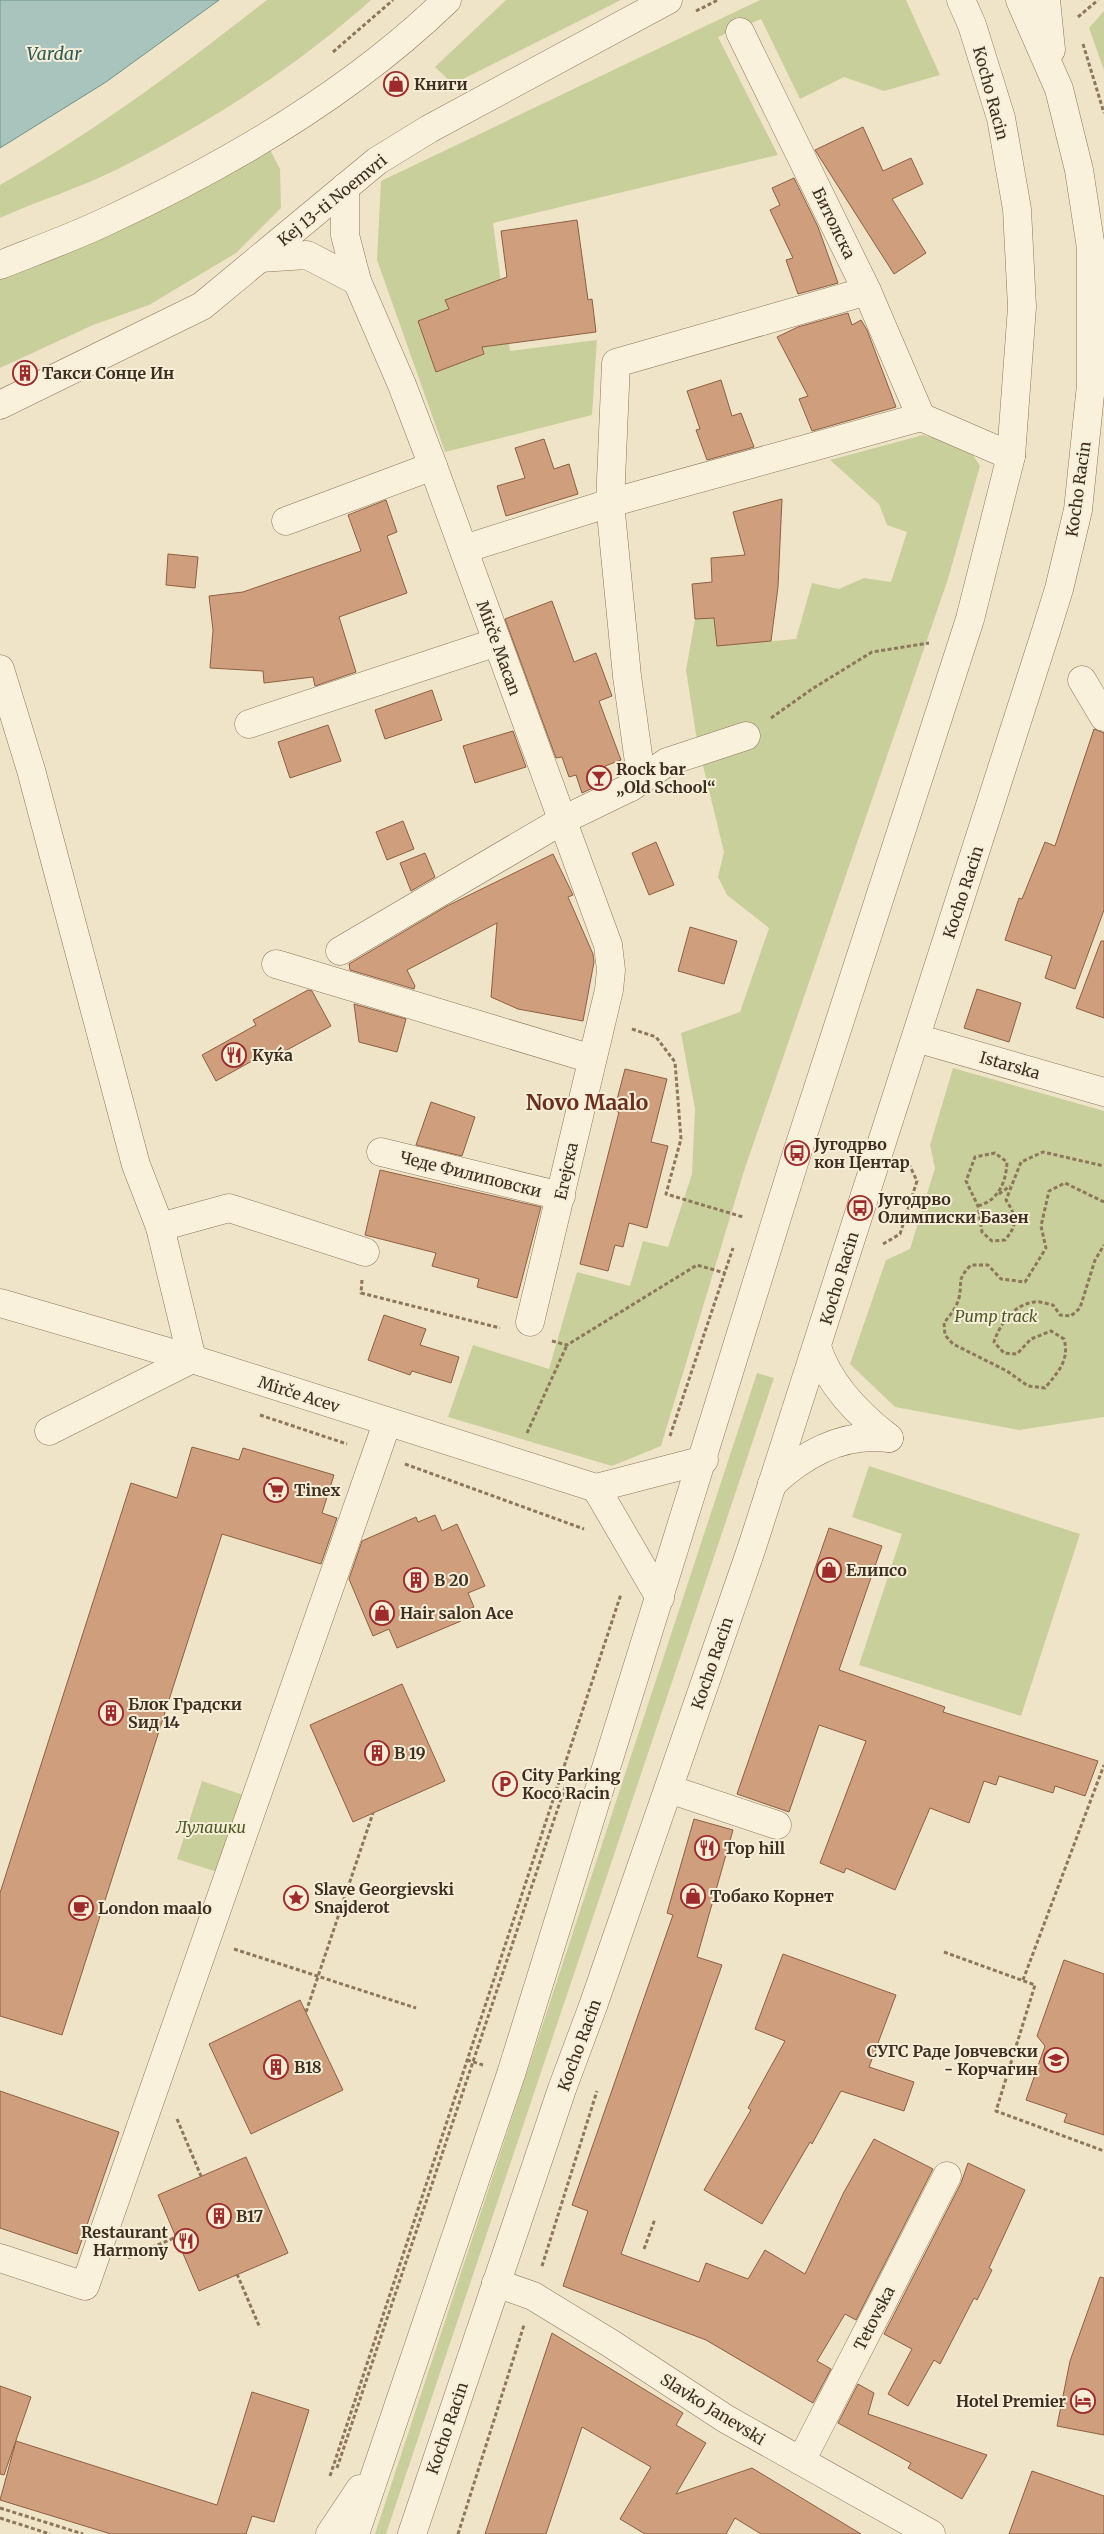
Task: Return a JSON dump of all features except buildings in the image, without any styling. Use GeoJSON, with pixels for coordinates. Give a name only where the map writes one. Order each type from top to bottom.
{"type":"FeatureCollection","features":[{"type":"Feature","properties":{"kind":"street"},"geometry":{"type":"LineString","coordinates":[[0,265],[105,222],[190,179],[279,129],[350,82],[400,43],[447,0]]}},
{"type":"Feature","properties":{"kind":"street","name":"Kej 13-ti Noemvri"},"geometry":{"type":"LineString","coordinates":[[0,405],[202,306],[377,161],[429,129],[668,0]]}},
{"type":"Feature","properties":{"kind":"street","name":"Kocho Racin"},"geometry":{"type":"LineString","coordinates":[[380,2459],[511,2074],[704,1460],[798,1153],[970,619],[1011,456],[1022,307],[1017,209],[1001,118],[972,25],[961,0]]}},
{"type":"Feature","properties":{"kind":"street","name":"Kocho Racin"},"geometry":{"type":"LineString","coordinates":[[412,2534],[562,2089],[669,1789],[772,1484],[1059,589],[1078,510],[1098,389],[1092,248],[1079,170],[1053,71],[1020,0]]}},
{"type":"Feature","properties":{"kind":"street"},"geometry":{"type":"LineString","coordinates":[[1046,0],[1053,71]]}},
{"type":"Feature","properties":{"kind":"street","name":"Битолска"},"geometry":{"type":"LineString","coordinates":[[740,32],[867,291],[921,417]]}},
{"type":"Feature","properties":{"kind":"street","name":"Mirče Macan"},"geometry":{"type":"LineString","coordinates":[[345,187],[345,235],[357,281],[402,385],[464,548],[608,945],[611,970],[602,1021]]}},
{"type":"Feature","properties":{"kind":"street"},"geometry":{"type":"LineString","coordinates":[[260,258],[307,255],[357,281]]}},
{"type":"Feature","properties":{"kind":"street"},"geometry":{"type":"LineString","coordinates":[[631,787],[639,762],[610,503],[616,363],[867,291]]}},
{"type":"Feature","properties":{"kind":"street"},"geometry":{"type":"LineString","coordinates":[[464,548],[610,503],[921,417],[1011,456]]}},
{"type":"Feature","properties":{"kind":"street"},"geometry":{"type":"LineString","coordinates":[[286,521],[433,466]]}},
{"type":"Feature","properties":{"kind":"street"},"geometry":{"type":"LineString","coordinates":[[249,724],[497,642]]}},
{"type":"Feature","properties":{"kind":"street"},"geometry":{"type":"LineString","coordinates":[[0,669],[31,770],[136,1165],[160,1228],[192,1359],[49,1431]]}},
{"type":"Feature","properties":{"kind":"street"},"geometry":{"type":"LineString","coordinates":[[1082,680],[1104,717]]}},
{"type":"Feature","properties":{"kind":"street"},"geometry":{"type":"LineString","coordinates":[[340,951],[563,820],[631,787],[667,762],[746,736]]}},
{"type":"Feature","properties":{"kind":"street"},"geometry":{"type":"LineString","coordinates":[[276,964],[592,1059]]}},
{"type":"Feature","properties":{"kind":"street","name":"Егејска"},"geometry":{"type":"LineString","coordinates":[[530,1322],[602,1021]]}},
{"type":"Feature","properties":{"kind":"street","name":"Istarska"},"geometry":{"type":"LineString","coordinates":[[916,1038],[1104,1092]]}},
{"type":"Feature","properties":{"kind":"street","name":"Чеде Филиповски"},"geometry":{"type":"LineString","coordinates":[[381,1152],[561,1196]]}},
{"type":"Feature","properties":{"kind":"street"},"geometry":{"type":"LineString","coordinates":[[160,1228],[229,1208],[365,1252]]}},
{"type":"Feature","properties":{"kind":"street","name":"Mirče Acev"},"geometry":{"type":"LineString","coordinates":[[0,1303],[192,1359],[387,1423],[596,1488]]}},
{"type":"Feature","properties":{"kind":"street"},"geometry":{"type":"LineString","coordinates":[[772,1484],[794,1464],[846,1440],[871,1436],[889,1438],[851,1404],[823,1367],[817,1347]]}},
{"type":"Feature","properties":{"kind":"street"},"geometry":{"type":"LineString","coordinates":[[0,2258],[85,2286],[387,1423]]}},
{"type":"Feature","properties":{"kind":"street"},"geometry":{"type":"LineString","coordinates":[[660,1598],[596,1488],[704,1460]]}},
{"type":"Feature","properties":{"kind":"street"},"geometry":{"type":"LineString","coordinates":[[669,1789],[777,1825]]}},
{"type":"Feature","properties":{"kind":"street","name":"Tetovska"},"geometry":{"type":"LineString","coordinates":[[801,2461],[947,2176]]}},
{"type":"Feature","properties":{"kind":"street","name":"Slavko Janevski"},"geometry":{"type":"LineString","coordinates":[[496,2283],[533,2296],[610,2343],[726,2419],[931,2534]]}},
{"type":"Feature","properties":{"kind":"street"},"geometry":{"type":"LineString","coordinates":[[330,2534],[380,2459]]}},
{"type":"Feature","properties":{"kind":"street"},"geometry":{"type":"LineString","coordinates":[[355,2534],[380,2459]]}},
{"type":"Feature","properties":{"kind":"path"},"geometry":{"type":"LineString","coordinates":[[330,55],[393,0]]}},
{"type":"Feature","properties":{"kind":"path"},"geometry":{"type":"LineString","coordinates":[[1073,10],[1076,19],[1098,0]]}},
{"type":"Feature","properties":{"kind":"path"},"geometry":{"type":"LineString","coordinates":[[1081,38],[1104,113]]}},
{"type":"Feature","properties":{"kind":"path"},"geometry":{"type":"LineString","coordinates":[[746,736],[812,689],[872,652],[936,643]]}},
{"type":"Feature","properties":{"kind":"path"},"geometry":{"type":"LineString","coordinates":[[602,1021],[656,1037],[674,1062],[680,1139],[666,1194],[743,1217]]}},
{"type":"Feature","properties":{"kind":"path"},"geometry":{"type":"LineString","coordinates":[[996,1195],[1006,1179],[1007,1162],[995,1153],[975,1157],[966,1181],[978,1206],[982,1232],[992,1240],[1005,1240],[1014,1229],[1014,1213],[1006,1200],[1021,1162],[1043,1152],[1104,1166]]}},
{"type":"Feature","properties":{"kind":"path"},"geometry":{"type":"LineString","coordinates":[[1104,1202],[1065,1183],[1050,1191],[1040,1226],[1046,1248],[1025,1282],[1001,1279],[988,1266],[971,1265],[960,1277],[959,1298],[954,1310],[944,1323],[945,1335],[953,1344],[1006,1371],[1028,1386],[1045,1388],[1061,1368],[1067,1351],[1064,1339],[1052,1331],[1031,1339],[1017,1354],[1004,1353],[994,1342],[999,1326],[1016,1309],[1034,1302],[1053,1306],[1060,1315],[1071,1316],[1080,1308],[1095,1260],[1104,1245]]}},
{"type":"Feature","properties":{"kind":"path"},"geometry":{"type":"LineString","coordinates":[[978,1206],[986,1204],[1011,1186]]}},
{"type":"Feature","properties":{"kind":"path"},"geometry":{"type":"LineString","coordinates":[[740,1226],[746,1208]]}},
{"type":"Feature","properties":{"kind":"path"},"geometry":{"type":"LineString","coordinates":[[663,1471],[739,1244]]}},
{"type":"Feature","properties":{"kind":"path"},"geometry":{"type":"LineString","coordinates":[[668,1443],[734,1245]]}},
{"type":"Feature","properties":{"kind":"path"},"geometry":{"type":"LineString","coordinates":[[523,1441],[568,1345]]}},
{"type":"Feature","properties":{"kind":"path"},"geometry":{"type":"LineString","coordinates":[[253,1413],[376,1454],[589,1530]]}},
{"type":"Feature","properties":{"kind":"path"},"geometry":{"type":"LineString","coordinates":[[567,1782],[330,2484],[635,1556]]}},
{"type":"Feature","properties":{"kind":"path"},"geometry":{"type":"LineString","coordinates":[[1023,1980],[1104,1765]]}},
{"type":"Feature","properties":{"kind":"path"},"geometry":{"type":"LineString","coordinates":[[306,2012],[373,1813]]}},
{"type":"Feature","properties":{"kind":"path"},"geometry":{"type":"LineString","coordinates":[[205,1940],[416,2008]]}},
{"type":"Feature","properties":{"kind":"path"},"geometry":{"type":"LineString","coordinates":[[944,1952],[1036,1984],[996,2111],[1104,2151]]}},
{"type":"Feature","properties":{"kind":"path"},"geometry":{"type":"LineString","coordinates":[[158,2076],[201,2176]]}},
{"type":"Feature","properties":{"kind":"path"},"geometry":{"type":"LineString","coordinates":[[644,2249],[655,2219]]}},
{"type":"Feature","properties":{"kind":"path"},"geometry":{"type":"LineString","coordinates":[[89,2274],[176,2237]]}},
{"type":"Feature","properties":{"kind":"path"},"geometry":{"type":"LineString","coordinates":[[237,2274],[260,2328]]}},
{"type":"Feature","properties":{"kind":"path"},"geometry":{"type":"LineString","coordinates":[[0,2508],[83,2534]]}},
{"type":"Feature","properties":{"kind":"path"},"geometry":{"type":"LineString","coordinates":[[0,2518],[50,2534]]}},
{"type":"Feature","properties":{"kind":"green space"},"geometry":{"type":"Polygon","coordinates":[[[267,0],[371,0],[281,72],[184,134],[102,177],[0,218],[0,185],[104,121],[170,74],[267,0]]]}},
{"type":"Feature","properties":{"kind":"green space"},"geometry":{"type":"Polygon","coordinates":[[[506,0],[621,0],[453,84],[435,67],[506,0]]]}},
{"type":"Feature","properties":{"kind":"green space"},"geometry":{"type":"Polygon","coordinates":[[[760,0],[906,0],[940,75],[884,91],[844,77],[800,99],[761,19],[718,37],[778,155],[493,223],[510,351],[597,340],[592,415],[445,452],[377,260],[381,181],[760,0]]]}},
{"type":"Feature","properties":{"kind":"green space"},"geometry":{"type":"Polygon","coordinates":[[[1104,11],[1104,70],[1089,28],[1104,11]]]}},
{"type":"Feature","properties":{"kind":"green space"},"geometry":{"type":"Polygon","coordinates":[[[264,138],[280,169],[281,208],[236,253],[149,305],[93,325],[0,368],[0,252],[172,186],[264,138]]]}},
{"type":"Feature","properties":{"kind":"green space"},"geometry":{"type":"Polygon","coordinates":[[[923,435],[968,447],[980,466],[948,579],[744,1171],[661,1446],[612,1466],[448,1417],[473,1345],[549,1369],[577,1272],[630,1286],[643,1241],[668,1247],[692,1174],[695,1109],[681,1033],[740,1012],[769,928],[727,895],[718,877],[724,852],[697,741],[686,670],[695,619],[714,618],[717,646],[796,639],[812,583],[839,589],[864,578],[891,582],[907,532],[887,525],[879,504],[830,460],[923,435]]]}},
{"type":"Feature","properties":{"kind":"green space","name":"Pump track"},"geometry":{"type":"Polygon","coordinates":[[[953,1068],[1104,1111],[1104,1417],[1019,1430],[895,1407],[850,1364],[886,1260],[910,1249],[935,1168],[930,1145],[953,1068]]]}},
{"type":"Feature","properties":{"kind":"green space"},"geometry":{"type":"Polygon","coordinates":[[[757,1373],[774,1378],[386,2534],[375,2534],[757,1373]]]}},
{"type":"Feature","properties":{"kind":"green space"},"geometry":{"type":"Polygon","coordinates":[[[869,1466],[1080,1534],[1021,1716],[859,1665],[902,1534],[852,1517],[869,1466]]]}},
{"type":"Feature","properties":{"kind":"green space","name":"Лулашки"},"geometry":{"type":"Polygon","coordinates":[[[202,1781],[246,1796],[220,1873],[177,1859],[202,1781]]]}},
{"type":"Feature","properties":{"kind":"water","name":"Vardar"},"geometry":{"type":"Polygon","coordinates":[[[0,0],[219,0],[106,82],[0,148],[0,0]]]}},
{"type":"Feature","properties":{"kind":"place","name":"Книги"},"geometry":{"type":"Point","coordinates":[396,84]}},
{"type":"Feature","properties":{"kind":"place","name":"Такси Сонце Ин"},"geometry":{"type":"Point","coordinates":[25,373]}},
{"type":"Feature","properties":{"kind":"place","name":"Rock bar „Old School“"},"geometry":{"type":"Point","coordinates":[599,778]}},
{"type":"Feature","properties":{"kind":"place","name":"Kуќа"},"geometry":{"type":"Point","coordinates":[234,1055]}},
{"type":"Feature","properties":{"kind":"place","name":"Југодрво кон Центар"},"geometry":{"type":"Point","coordinates":[797,1153]}},
{"type":"Feature","properties":{"kind":"place","name":"Југодрво Олимписки Базен"},"geometry":{"type":"Point","coordinates":[860,1208]}},
{"type":"Feature","properties":{"kind":"place","name":"Tinex"},"geometry":{"type":"Point","coordinates":[276,1490]}},
{"type":"Feature","properties":{"kind":"place","name":"Елипсо"},"geometry":{"type":"Point","coordinates":[829,1570]}},
{"type":"Feature","properties":{"kind":"place","name":"B 20"},"geometry":{"type":"Point","coordinates":[416,1580]}},
{"type":"Feature","properties":{"kind":"place","name":"Hair salon Ace"},"geometry":{"type":"Point","coordinates":[382,1613]}},
{"type":"Feature","properties":{"kind":"place","name":"Блок Градски Sид 14"},"geometry":{"type":"Point","coordinates":[111,1713]}},
{"type":"Feature","properties":{"kind":"place","name":"B 19"},"geometry":{"type":"Point","coordinates":[377,1753]}},
{"type":"Feature","properties":{"kind":"place","name":"City Parking Koco Racin"},"geometry":{"type":"Point","coordinates":[505,1784]}},
{"type":"Feature","properties":{"kind":"place","name":"Top hill"},"geometry":{"type":"Point","coordinates":[707,1848]}},
{"type":"Feature","properties":{"kind":"place","name":"Тобако Корнет"},"geometry":{"type":"Point","coordinates":[693,1896]}},
{"type":"Feature","properties":{"kind":"place","name":"Slave Georgievski Snajderot"},"geometry":{"type":"Point","coordinates":[296,1898]}},
{"type":"Feature","properties":{"kind":"place","name":"London maalo"},"geometry":{"type":"Point","coordinates":[81,1908]}},
{"type":"Feature","properties":{"kind":"place","name":"СУГС Раде Јовчевски - Корчагин"},"geometry":{"type":"Point","coordinates":[1056,2060]}},
{"type":"Feature","properties":{"kind":"place","name":"B18"},"geometry":{"type":"Point","coordinates":[276,2067]}},
{"type":"Feature","properties":{"kind":"place","name":"B17"},"geometry":{"type":"Point","coordinates":[219,2216]}},
{"type":"Feature","properties":{"kind":"place","name":"Restaurant Harmony"},"geometry":{"type":"Point","coordinates":[186,2241]}},
{"type":"Feature","properties":{"kind":"place","name":"Hotel Premier"},"geometry":{"type":"Point","coordinates":[1083,2401]}},
{"type":"Feature","properties":{"kind":"district","name":"Novo Maalo"},"geometry":{"type":"Point","coordinates":[587,1102]}}]}
